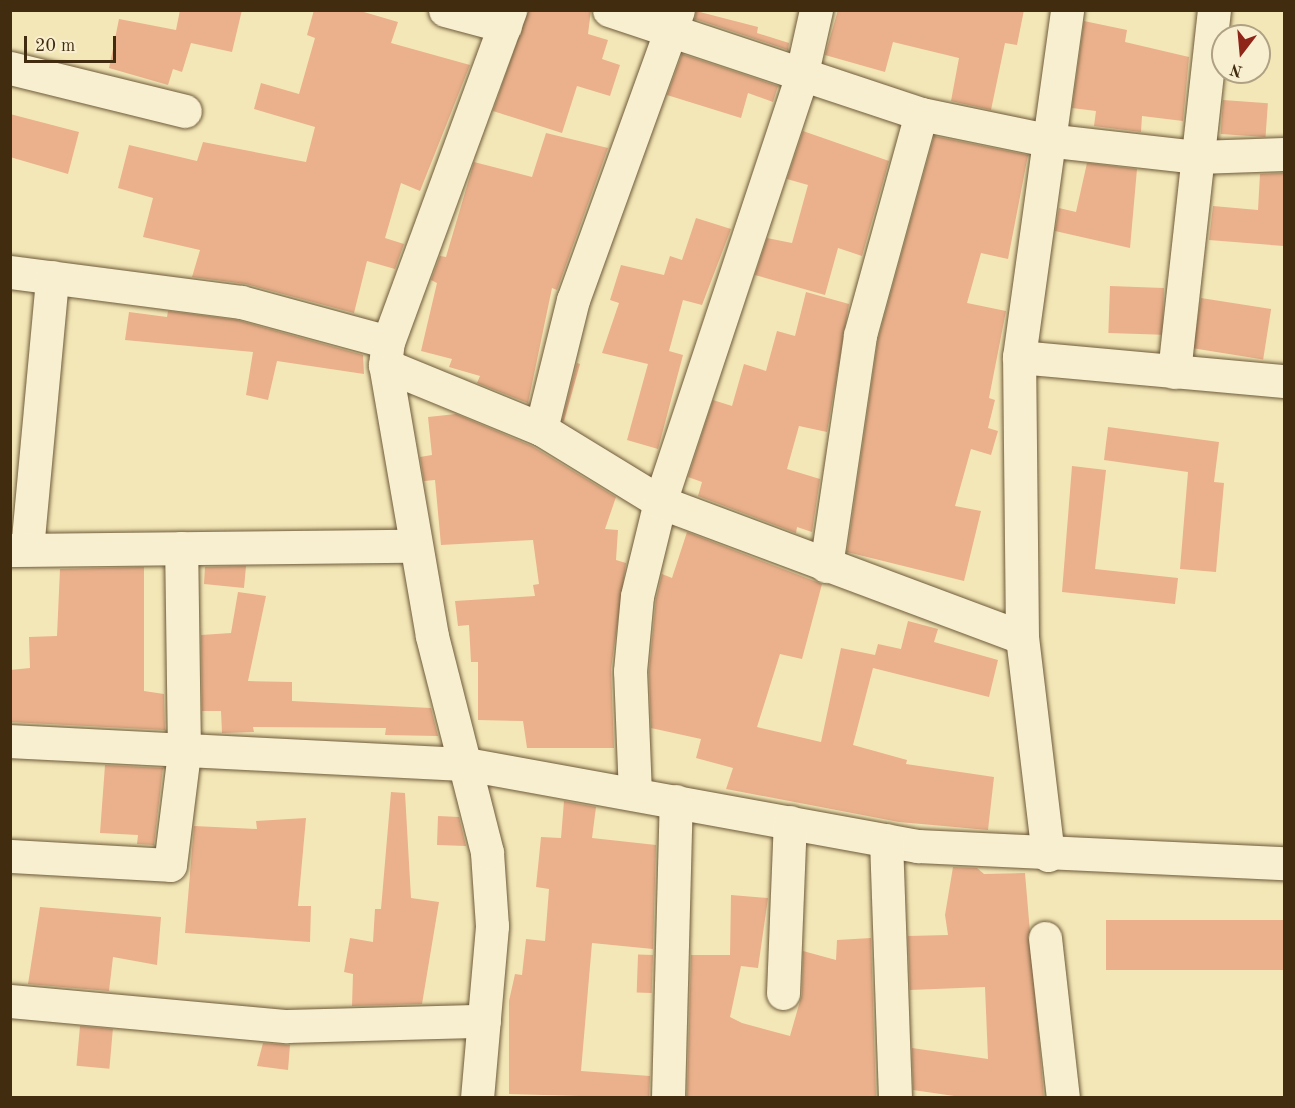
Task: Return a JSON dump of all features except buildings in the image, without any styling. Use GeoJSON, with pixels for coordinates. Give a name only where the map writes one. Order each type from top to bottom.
{"type":"FeatureCollection","features":[{"type":"Feature","properties":{"kind":"street"},"geometry":{"type":"LineString","coordinates":[[445,10],[508,18],[387,353],[432,636],[466,764],[488,862],[492,926],[477,1098]]}},
{"type":"Feature","properties":{"kind":"street"},"geometry":{"type":"LineString","coordinates":[[609,10],[674,21],[801,76],[921,114],[1046,141],[1198,157],[1284,154]]}},
{"type":"Feature","properties":{"kind":"street"},"geometry":{"type":"LineString","coordinates":[[635,794],[630,671],[637,596],[660,502],[801,76],[816,10]]}},
{"type":"Feature","properties":{"kind":"street"},"geometry":{"type":"LineString","coordinates":[[1048,855],[1022,637],[1019,357],[1046,141],[1067,10]]}},
{"type":"Feature","properties":{"kind":"street"},"geometry":{"type":"LineString","coordinates":[[1174,372],[1214,10]]}},
{"type":"Feature","properties":{"kind":"street"},"geometry":{"type":"LineString","coordinates":[[541,429],[573,300],[674,21]]}},
{"type":"Feature","properties":{"kind":"street"},"geometry":{"type":"LineString","coordinates":[[10,68],[185,111]]}},
{"type":"Feature","properties":{"kind":"street"},"geometry":{"type":"LineString","coordinates":[[826,566],[860,335],[921,114]]}},
{"type":"Feature","properties":{"kind":"street"},"geometry":{"type":"LineString","coordinates":[[10,272],[241,302],[387,353],[541,429],[660,502],[826,566],[1022,637]]}},
{"type":"Feature","properties":{"kind":"street"},"geometry":{"type":"LineString","coordinates":[[52,278],[19,549],[416,546]]}},
{"type":"Feature","properties":{"kind":"street"},"geometry":{"type":"LineString","coordinates":[[1019,357],[1284,381]]}},
{"type":"Feature","properties":{"kind":"street"},"geometry":{"type":"LineString","coordinates":[[10,856],[170,865],[184,753],[181,548]]}},
{"type":"Feature","properties":{"kind":"street"},"geometry":{"type":"LineString","coordinates":[[10,741],[184,753],[466,764],[886,840],[1048,855],[1284,863]]}},
{"type":"Feature","properties":{"kind":"street"},"geometry":{"type":"LineString","coordinates":[[668,1098],[676,801]]}},
{"type":"Feature","properties":{"kind":"street"},"geometry":{"type":"LineString","coordinates":[[783,993],[790,822]]}},
{"type":"Feature","properties":{"kind":"street"},"geometry":{"type":"LineString","coordinates":[[886,840],[895,1098]]}},
{"type":"Feature","properties":{"kind":"street"},"geometry":{"type":"LineString","coordinates":[[1045,938],[1063,1098]]}},
{"type":"Feature","properties":{"kind":"street"},"geometry":{"type":"LineString","coordinates":[[10,1001],[287,1026],[484,1021]]}}]}
